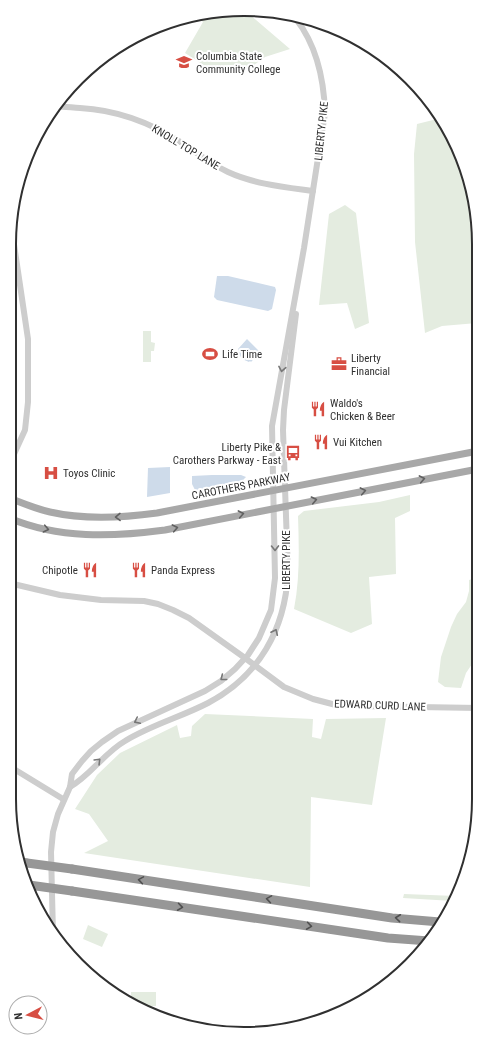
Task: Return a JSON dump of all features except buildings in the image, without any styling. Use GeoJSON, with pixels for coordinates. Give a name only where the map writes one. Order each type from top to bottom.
{"type":"FeatureCollection","features":[{"type":"Feature","properties":{"kind":"highway"},"geometry":{"type":"LineString","coordinates":[[25,862],[392,918],[436,922]]}},
{"type":"Feature","properties":{"kind":"highway"},"geometry":{"type":"LineString","coordinates":[[33,886],[388,938],[423,941]]}},
{"type":"Feature","properties":{"kind":"main road","name":"CAROTHERS PARKWAY"},"geometry":{"type":"LineString","coordinates":[[16,500],[49,512],[73,516],[98,518],[126,517],[157,513],[286,489],[472,452]]}},
{"type":"Feature","properties":{"kind":"main road"},"geometry":{"type":"LineString","coordinates":[[16,520],[58,531],[94,535],[116,535],[165,530],[472,469]]}},
{"type":"Feature","properties":{"kind":"street","name":"LIBERTY PIKE"},"geometry":{"type":"LineString","coordinates":[[53,924],[51,852],[58,814],[63,799],[70,787],[72,774],[82,761],[102,742],[118,731],[221,681],[245,658],[259,638],[271,610],[275,578],[272,426],[304,248],[324,119],[324,94],[318,60],[308,38],[298,23]]}},
{"type":"Feature","properties":{"kind":"street","name":"KNOLL TOP LANE"},"geometry":{"type":"LineString","coordinates":[[61,107],[94,109],[130,117],[158,129],[182,143],[212,164],[245,179],[281,187],[313,191]]}},
{"type":"Feature","properties":{"kind":"street","name":"LIBERTY PIKE"},"geometry":{"type":"LineString","coordinates":[[70,787],[81,780],[106,754],[120,743],[132,736],[218,697],[244,677],[255,666],[267,648],[276,629],[285,603],[288,573],[283,430],[284,410],[304,248]]}},
{"type":"Feature","properties":{"kind":"street"},"geometry":{"type":"LineString","coordinates":[[16,258],[28,339],[28,402],[25,430],[16,450]]}},
{"type":"Feature","properties":{"kind":"street","name":"EDWARD CURD LANE"},"geometry":{"type":"LineString","coordinates":[[16,586],[60,595],[101,600],[144,601],[158,604],[189,618],[284,687],[313,699],[336,705],[472,708]]}},
{"type":"Feature","properties":{"kind":"street"},"geometry":{"type":"LineString","coordinates":[[173,705],[178,716]]}},
{"type":"Feature","properties":{"kind":"street"},"geometry":{"type":"LineString","coordinates":[[16,770],[63,799]]}},
{"type":"Feature","properties":{"kind":"shaded area"},"geometry":{"type":"Polygon","coordinates":[[[229,16],[251,16],[290,49],[265,57],[250,68],[216,73],[185,53],[203,22],[201,20],[229,16]]]}},
{"type":"Feature","properties":{"kind":"shaded area"},"geometry":{"type":"Polygon","coordinates":[[[435,119],[448,143],[455,157],[464,185],[468,200],[472,229],[472,323],[442,326],[425,333],[415,242],[414,154],[417,124],[435,119]]]}},
{"type":"Feature","properties":{"kind":"shaded area"},"geometry":{"type":"Polygon","coordinates":[[[345,205],[356,213],[369,323],[355,329],[347,303],[319,305],[329,214],[345,205]]]}},
{"type":"Feature","properties":{"kind":"shaded area"},"geometry":{"type":"Polygon","coordinates":[[[143,331],[151,331],[151,342],[155,343],[154,351],[151,351],[151,362],[143,362],[143,331]]]}},
{"type":"Feature","properties":{"kind":"shaded area"},"geometry":{"type":"Polygon","coordinates":[[[410,495],[410,511],[395,518],[396,574],[369,577],[372,624],[351,633],[294,609],[299,551],[298,516],[304,511],[379,502],[410,495]]]}},
{"type":"Feature","properties":{"kind":"shaded area"},"geometry":{"type":"Polygon","coordinates":[[[472,579],[472,664],[466,673],[461,688],[445,687],[438,682],[441,657],[451,627],[457,614],[466,602],[469,591],[469,580],[472,579]]]}},
{"type":"Feature","properties":{"kind":"shaded area"},"geometry":{"type":"Polygon","coordinates":[[[205,714],[313,719],[312,737],[321,739],[326,719],[386,718],[372,805],[311,797],[310,887],[84,853],[108,841],[89,814],[75,809],[97,775],[120,753],[177,725],[180,738],[191,736],[192,726],[205,714]]]}},
{"type":"Feature","properties":{"kind":"shaded area"},"geometry":{"type":"Polygon","coordinates":[[[404,894],[450,896],[448,901],[403,898],[404,894]]]}},
{"type":"Feature","properties":{"kind":"shaded area"},"geometry":{"type":"Polygon","coordinates":[[[88,925],[108,934],[102,947],[83,939],[88,925]]]}},
{"type":"Feature","properties":{"kind":"shaded area"},"geometry":{"type":"Polygon","coordinates":[[[131,992],[156,992],[156,1006],[149,1006],[131,997],[131,992]]]}},
{"type":"Feature","properties":{"kind":"water"},"geometry":{"type":"Polygon","coordinates":[[[217,276],[228,276],[275,287],[276,290],[272,309],[268,311],[217,300],[214,297],[217,276]]]}},
{"type":"Feature","properties":{"kind":"water"},"geometry":{"type":"Polygon","coordinates":[[[247,339],[260,352],[251,362],[242,359],[238,352],[238,349],[247,339]]]}},
{"type":"Feature","properties":{"kind":"water"},"geometry":{"type":"Polygon","coordinates":[[[170,467],[170,493],[147,497],[148,468],[170,467]]]}},
{"type":"Feature","properties":{"kind":"water"},"geometry":{"type":"Polygon","coordinates":[[[241,475],[246,477],[240,483],[195,490],[192,484],[192,476],[241,475]]]}},
{"type":"Feature","properties":{"kind":"place","name":"Columbia State Community College"},"geometry":{"type":"Point","coordinates":[184,62]}},
{"type":"Feature","properties":{"kind":"place","name":"Life Time"},"geometry":{"type":"Point","coordinates":[210,354]}},
{"type":"Feature","properties":{"kind":"place","name":"Liberty Financial"},"geometry":{"type":"Point","coordinates":[339,364]}},
{"type":"Feature","properties":{"kind":"place","name":"Waldo's Chicken & Beer"},"geometry":{"type":"Point","coordinates":[318,409]}},
{"type":"Feature","properties":{"kind":"place","name":"Vui Kitchen"},"geometry":{"type":"Point","coordinates":[321,442]}},
{"type":"Feature","properties":{"kind":"place","name":"Liberty Pike & Carothers Parkway - East"},"geometry":{"type":"Point","coordinates":[293,453]}},
{"type":"Feature","properties":{"kind":"place","name":"Toyos Clinic"},"geometry":{"type":"Point","coordinates":[51,473]}},
{"type":"Feature","properties":{"kind":"place","name":"Chipotle"},"geometry":{"type":"Point","coordinates":[90,570]}},
{"type":"Feature","properties":{"kind":"place","name":"Panda Express"},"geometry":{"type":"Point","coordinates":[139,570]}}]}
